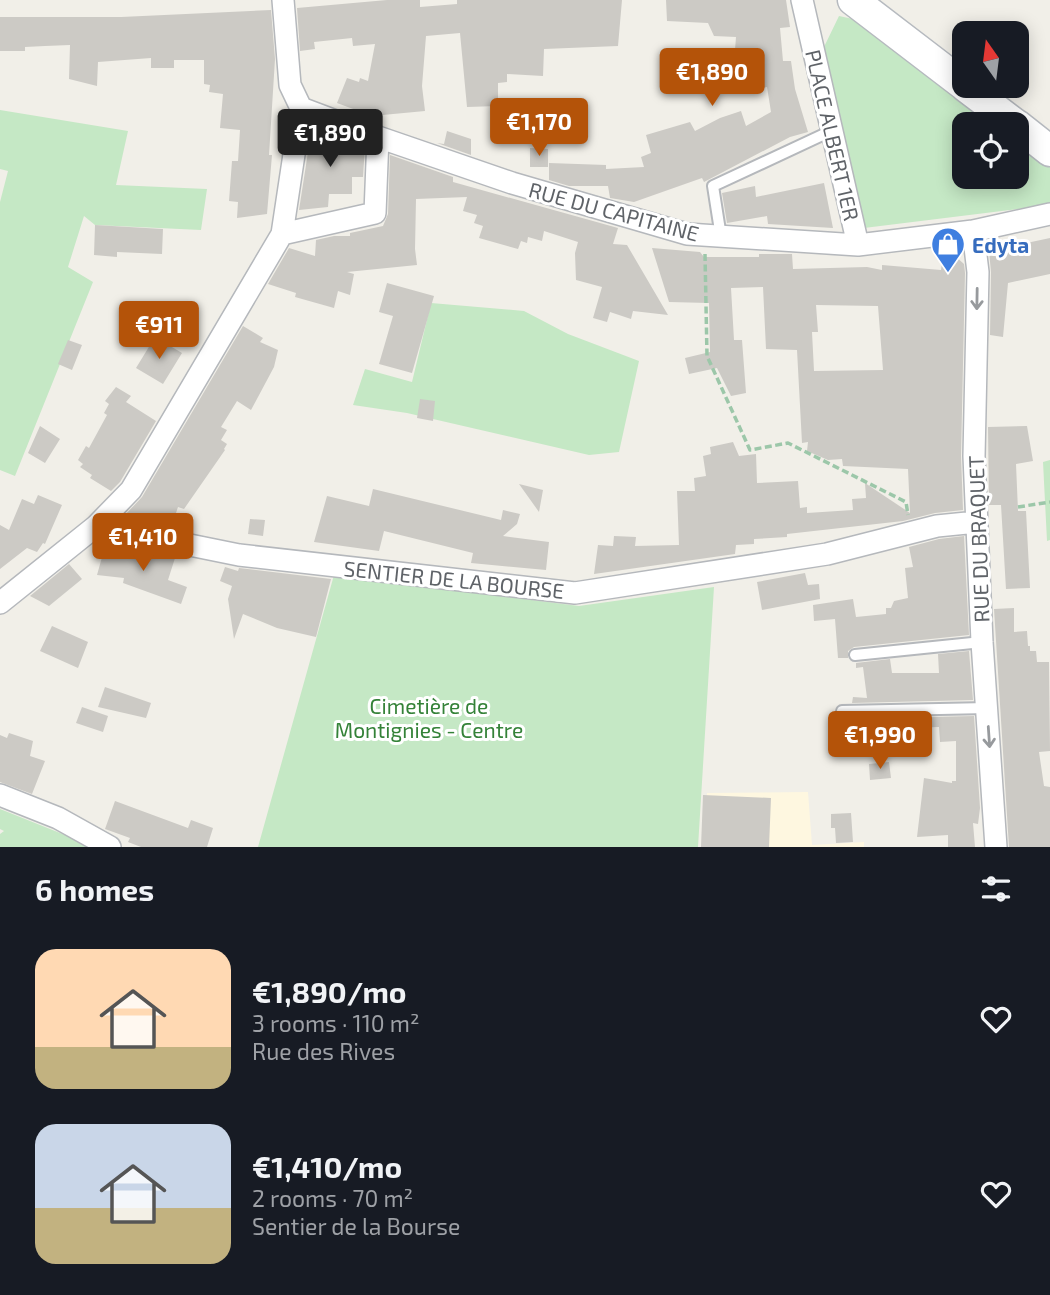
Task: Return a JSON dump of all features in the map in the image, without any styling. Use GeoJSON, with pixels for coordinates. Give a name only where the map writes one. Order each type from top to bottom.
{"type":"FeatureCollection","features":[{"type":"Feature","properties":{"kind":"main road"},"geometry":{"type":"LineString","coordinates":[[853,0],[952,75]]}},
{"type":"Feature","properties":{"kind":"main road"},"geometry":{"type":"LineString","coordinates":[[982,98],[999,112]]}},
{"type":"Feature","properties":{"kind":"main road"},"geometry":{"type":"LineString","coordinates":[[1029,135],[1050,151]]}},
{"type":"Feature","properties":{"kind":"street"},"geometry":{"type":"LineString","coordinates":[[0,603],[96,526],[131,490],[282,234],[301,108],[290,85],[283,0]]}},
{"type":"Feature","properties":{"kind":"street","name":"PLACE ALBERT 1ER"},"geometry":{"type":"LineString","coordinates":[[802,0],[858,245],[972,231],[1050,214]]}},
{"type":"Feature","properties":{"kind":"street","name":"RUE DU CAPITAINE"},"geometry":{"type":"LineString","coordinates":[[301,108],[512,184],[687,234],[858,245]]}},
{"type":"Feature","properties":{"kind":"street"},"geometry":{"type":"LineString","coordinates":[[282,234],[375,213],[378,137]]}},
{"type":"Feature","properties":{"kind":"street","name":"RUE DU BRAQUET"},"geometry":{"type":"LineString","coordinates":[[972,231],[978,272],[974,456],[982,642],[996,847]]}},
{"type":"Feature","properties":{"kind":"street","name":"SENTIER DE LA BOURSE"},"geometry":{"type":"LineString","coordinates":[[96,526],[239,555],[575,593],[827,554],[937,526],[977,522]]}},
{"type":"Feature","properties":{"kind":"street"},"geometry":{"type":"LineString","coordinates":[[0,795],[58,818],[110,847]]}},
{"type":"Feature","properties":{"kind":"lane"},"geometry":{"type":"LineString","coordinates":[[713,236],[713,186],[831,131]]}},
{"type":"Feature","properties":{"kind":"lane"},"geometry":{"type":"LineString","coordinates":[[855,655],[982,642]]}},
{"type":"Feature","properties":{"kind":"lane"},"geometry":{"type":"LineString","coordinates":[[842,711],[988,708]]}},
{"type":"Feature","properties":{"kind":"path"},"geometry":{"type":"LineString","coordinates":[[713,236],[707,356],[750,450],[788,443],[906,502],[910,534]]}},
{"type":"Feature","properties":{"kind":"path"},"geometry":{"type":"LineString","coordinates":[[1018,507],[1050,502]]}},
{"type":"Feature","properties":{"kind":"shaded area"},"geometry":{"type":"Polygon","coordinates":[[[808,792],[812,845],[864,842],[864,847],[703,847],[707,793],[808,792]]]}},
{"type":"Feature","properties":{"kind":"green space"},"geometry":{"type":"Polygon","coordinates":[[[839,16],[867,22],[952,89],[952,98],[963,98],[981,112],[952,112],[952,189],[1029,189],[1029,150],[1050,167],[1050,205],[864,228],[823,49],[839,16]]]}},
{"type":"Feature","properties":{"kind":"green space"},"geometry":{"type":"Polygon","coordinates":[[[0,110],[128,131],[116,185],[207,189],[201,230],[95,225],[84,216],[68,267],[93,282],[15,476],[0,470],[0,202],[8,171],[0,169],[0,110]]]}},
{"type":"Feature","properties":{"kind":"green space"},"geometry":{"type":"Polygon","coordinates":[[[431,303],[524,311],[568,334],[639,361],[619,452],[589,455],[407,413],[353,405],[365,369],[412,382],[431,303]]]}},
{"type":"Feature","properties":{"kind":"green space"},"geometry":{"type":"Polygon","coordinates":[[[1050,460],[1050,540],[1047,541],[1043,462],[1050,460]]]}},
{"type":"Feature","properties":{"kind":"green space","name":"Cimetière de Montignies - Centre"},"geometry":{"type":"Polygon","coordinates":[[[334,575],[579,606],[714,587],[698,847],[258,847],[334,575]]]}},
{"type":"Feature","properties":{"kind":"green space"},"geometry":{"type":"Polygon","coordinates":[[[0,809],[95,847],[0,847],[0,834],[4,831],[0,829],[0,809]]]}},
{"type":"Feature","properties":{"kind":"building"},"geometry":{"type":"Polygon","coordinates":[[[387,0],[420,0],[420,7],[457,4],[457,0],[622,0],[618,46],[544,49],[543,76],[507,74],[507,82],[498,83],[498,106],[467,107],[460,33],[426,36],[422,86],[425,111],[372,116],[337,103],[347,78],[359,82],[360,78],[368,81],[375,44],[353,46],[352,38],[314,42],[315,49],[300,51],[297,8],[387,0]]]}},
{"type":"Feature","properties":{"kind":"building"},"geometry":{"type":"Polygon","coordinates":[[[666,0],[786,0],[790,27],[780,28],[783,61],[791,61],[795,89],[808,132],[790,137],[704,182],[702,178],[634,202],[610,198],[608,186],[569,186],[549,180],[549,163],[606,165],[606,169],[644,167],[641,157],[651,153],[646,135],[690,122],[695,131],[741,111],[746,126],[771,112],[767,87],[752,90],[748,73],[733,76],[736,37],[714,36],[708,23],[667,21],[666,0]]]}},
{"type":"Feature","properties":{"kind":"building"},"geometry":{"type":"Polygon","coordinates":[[[271,10],[275,59],[267,214],[237,218],[238,202],[229,201],[232,161],[238,161],[240,130],[220,128],[223,94],[209,92],[210,85],[204,84],[204,60],[174,60],[174,68],[151,68],[151,58],[98,62],[97,86],[69,79],[70,45],[25,47],[25,51],[0,51],[0,17],[121,17],[271,10]]]}},
{"type":"Feature","properties":{"kind":"building"},"geometry":{"type":"Polygon","coordinates":[[[447,131],[471,139],[471,155],[437,143],[444,144],[447,131]]]}},
{"type":"Feature","properties":{"kind":"building"},"geometry":{"type":"Polygon","coordinates":[[[311,133],[335,135],[365,146],[363,177],[352,177],[352,194],[329,194],[328,207],[299,210],[311,133]]]}},
{"type":"Feature","properties":{"kind":"building"},"geometry":{"type":"Polygon","coordinates":[[[530,148],[548,149],[548,167],[530,167],[530,148]]]}},
{"type":"Feature","properties":{"kind":"building"},"geometry":{"type":"Polygon","coordinates":[[[390,155],[453,177],[453,182],[618,228],[613,244],[627,245],[668,315],[633,311],[631,319],[610,312],[607,322],[593,318],[602,287],[576,280],[575,253],[578,242],[544,231],[542,241],[528,237],[527,243],[521,241],[518,249],[479,238],[483,226],[474,223],[477,215],[463,211],[467,197],[416,199],[417,265],[347,272],[354,274],[350,295],[338,291],[334,308],[295,297],[296,293],[268,284],[289,248],[315,256],[316,240],[350,236],[350,233],[383,226],[388,214],[390,155]]]}},
{"type":"Feature","properties":{"kind":"building"},"geometry":{"type":"Polygon","coordinates":[[[824,183],[833,228],[768,224],[767,216],[727,223],[722,193],[755,186],[756,197],[824,183]]]}},
{"type":"Feature","properties":{"kind":"building"},"geometry":{"type":"Polygon","coordinates":[[[95,225],[163,229],[162,254],[117,252],[117,257],[94,255],[95,225]]]}},
{"type":"Feature","properties":{"kind":"building"},"geometry":{"type":"Polygon","coordinates":[[[1050,238],[1050,274],[1008,283],[1003,337],[990,335],[989,251],[1050,238]]]}},
{"type":"Feature","properties":{"kind":"building"},"geometry":{"type":"Polygon","coordinates":[[[652,248],[700,252],[704,257],[792,254],[793,269],[867,267],[882,270],[882,265],[941,270],[943,257],[955,256],[964,264],[965,273],[961,456],[963,510],[903,521],[754,539],[754,544],[736,545],[735,554],[594,574],[598,545],[613,546],[614,536],[636,537],[635,546],[679,545],[677,491],[695,491],[694,478],[706,476],[703,456],[711,454],[710,447],[733,442],[739,456],[756,454],[757,483],[798,481],[800,508],[807,507],[807,513],[853,510],[852,499],[866,498],[865,483],[910,513],[908,469],[843,466],[842,459],[828,460],[807,451],[808,442],[802,443],[797,350],[766,349],[763,287],[731,288],[734,340],[742,340],[746,393],[731,396],[717,368],[689,374],[685,358],[710,352],[709,303],[669,302],[652,248]],[[816,305],[818,332],[812,332],[814,371],[883,370],[878,306],[816,305]]]}},
{"type":"Feature","properties":{"kind":"building"},"geometry":{"type":"Polygon","coordinates":[[[387,283],[434,296],[412,373],[379,364],[393,316],[379,312],[387,283]]]}},
{"type":"Feature","properties":{"kind":"building"},"geometry":{"type":"Polygon","coordinates":[[[243,326],[263,338],[260,342],[278,350],[274,367],[251,410],[237,401],[221,427],[227,430],[221,440],[227,444],[225,450],[184,509],[178,507],[171,528],[146,515],[142,522],[128,519],[125,515],[142,497],[243,326]]]}},
{"type":"Feature","properties":{"kind":"building"},"geometry":{"type":"Polygon","coordinates":[[[155,337],[182,353],[163,384],[136,368],[155,337]]]}},
{"type":"Feature","properties":{"kind":"building"},"geometry":{"type":"Polygon","coordinates":[[[68,340],[82,345],[72,370],[58,364],[68,340]]]}},
{"type":"Feature","properties":{"kind":"building"},"geometry":{"type":"Polygon","coordinates":[[[116,387],[131,396],[126,402],[156,421],[120,482],[111,491],[90,478],[92,475],[80,467],[83,464],[78,460],[86,446],[89,448],[107,415],[104,413],[109,404],[105,401],[116,387]]]}},
{"type":"Feature","properties":{"kind":"building"},"geometry":{"type":"Polygon","coordinates":[[[420,399],[435,401],[433,421],[417,418],[420,399]]]}},
{"type":"Feature","properties":{"kind":"building"},"geometry":{"type":"Polygon","coordinates":[[[40,426],[60,439],[45,463],[28,453],[40,426]]]}},
{"type":"Feature","properties":{"kind":"building"},"geometry":{"type":"Polygon","coordinates":[[[1027,426],[1033,461],[1016,464],[1018,511],[1026,511],[1030,588],[1006,589],[1001,505],[989,505],[988,427],[1027,426]]]}},
{"type":"Feature","properties":{"kind":"building"},"geometry":{"type":"Polygon","coordinates":[[[519,484],[543,490],[539,512],[519,484]]]}},
{"type":"Feature","properties":{"kind":"building"},"geometry":{"type":"Polygon","coordinates":[[[373,489],[501,520],[503,510],[520,514],[517,524],[503,536],[549,542],[546,570],[471,563],[473,553],[384,531],[379,551],[314,542],[327,496],[369,506],[373,489]]]}},
{"type":"Feature","properties":{"kind":"building"},"geometry":{"type":"Polygon","coordinates":[[[38,495],[62,505],[45,544],[43,543],[37,552],[27,548],[0,569],[0,525],[9,530],[22,499],[34,504],[38,495]]]}},
{"type":"Feature","properties":{"kind":"building"},"geometry":{"type":"Polygon","coordinates":[[[250,519],[265,520],[263,536],[248,534],[250,519]]]}},
{"type":"Feature","properties":{"kind":"building"},"geometry":{"type":"Polygon","coordinates":[[[964,536],[969,635],[854,647],[848,651],[848,658],[838,658],[835,619],[814,621],[813,605],[853,599],[856,617],[886,614],[886,608],[891,608],[894,601],[908,598],[905,568],[913,567],[909,547],[964,536]]]}},
{"type":"Feature","properties":{"kind":"building"},"geometry":{"type":"Polygon","coordinates":[[[104,550],[175,558],[168,580],[187,587],[181,604],[123,583],[124,578],[97,575],[104,550]]]}},
{"type":"Feature","properties":{"kind":"building"},"geometry":{"type":"Polygon","coordinates":[[[69,564],[82,579],[49,606],[30,596],[69,564]]]}},
{"type":"Feature","properties":{"kind":"building"},"geometry":{"type":"Polygon","coordinates":[[[225,567],[238,571],[239,568],[331,579],[316,637],[277,628],[243,614],[234,639],[228,599],[232,586],[220,581],[225,567]]]}},
{"type":"Feature","properties":{"kind":"building"},"geometry":{"type":"Polygon","coordinates":[[[805,573],[808,585],[819,584],[820,599],[762,610],[757,582],[805,573]]]}},
{"type":"Feature","properties":{"kind":"building"},"geometry":{"type":"Polygon","coordinates":[[[1014,608],[1014,632],[1027,631],[1028,646],[1030,651],[1036,651],[1037,662],[1049,662],[1050,751],[1039,752],[1044,786],[1050,787],[1050,847],[1009,847],[994,609],[1014,608]]]}},
{"type":"Feature","properties":{"kind":"building"},"geometry":{"type":"Polygon","coordinates":[[[52,626],[88,642],[78,668],[40,651],[52,626]]]}},
{"type":"Feature","properties":{"kind":"building"},"geometry":{"type":"Polygon","coordinates":[[[969,651],[973,700],[852,703],[853,697],[867,698],[863,667],[856,668],[856,663],[890,659],[892,673],[939,673],[938,654],[969,651]]]}},
{"type":"Feature","properties":{"kind":"building"},"geometry":{"type":"Polygon","coordinates":[[[105,687],[151,703],[146,718],[98,707],[105,687]]]}},
{"type":"Feature","properties":{"kind":"building"},"geometry":{"type":"Polygon","coordinates":[[[82,707],[108,716],[103,732],[76,723],[82,707]]]}},
{"type":"Feature","properties":{"kind":"building"},"geometry":{"type":"Polygon","coordinates":[[[835,715],[842,719],[974,716],[980,808],[978,824],[973,823],[975,847],[948,847],[948,835],[917,837],[924,778],[952,783],[956,781],[956,741],[940,742],[939,727],[835,730],[835,715]]]}},
{"type":"Feature","properties":{"kind":"building"},"geometry":{"type":"Polygon","coordinates":[[[9,733],[33,741],[30,756],[45,761],[32,794],[0,782],[0,735],[7,738],[9,733]]]}},
{"type":"Feature","properties":{"kind":"building"},"geometry":{"type":"Polygon","coordinates":[[[889,762],[891,778],[870,780],[869,764],[889,762]]]}},
{"type":"Feature","properties":{"kind":"building"},"geometry":{"type":"Polygon","coordinates":[[[703,795],[771,798],[769,847],[701,847],[703,795]]]}},
{"type":"Feature","properties":{"kind":"building"},"geometry":{"type":"Polygon","coordinates":[[[115,801],[188,828],[191,820],[213,828],[207,847],[141,847],[128,842],[130,838],[105,829],[115,801]]]}},
{"type":"Feature","properties":{"kind":"building"},"geometry":{"type":"Polygon","coordinates":[[[851,813],[853,842],[836,843],[835,828],[831,828],[831,814],[851,813]]]}},
{"type":"Feature","properties":{"kind":"place","name":"Edyta"},"geometry":{"type":"Point","coordinates":[948,274]}}]}
